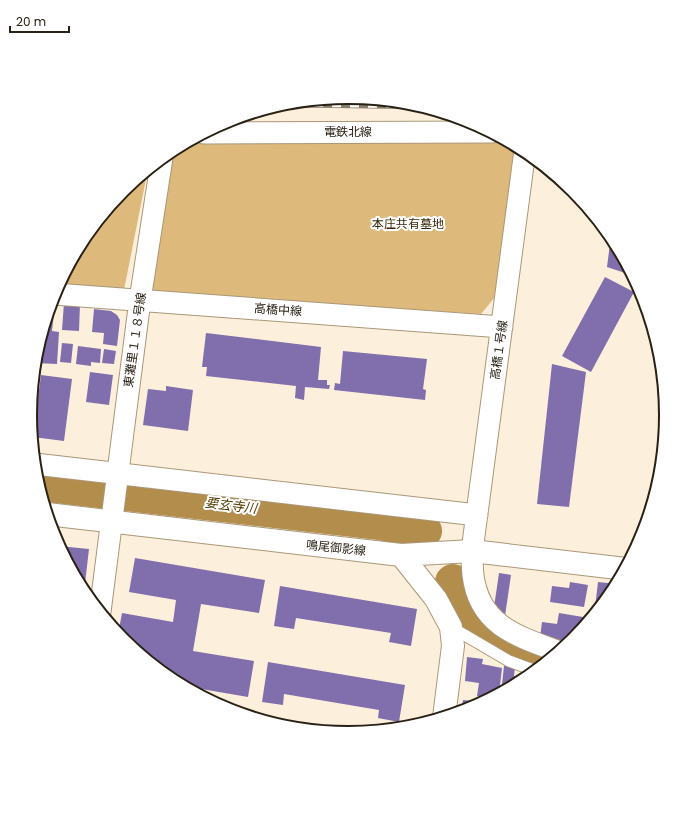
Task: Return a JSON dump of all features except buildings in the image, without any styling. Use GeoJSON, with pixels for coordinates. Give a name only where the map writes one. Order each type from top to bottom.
{"type":"FeatureCollection","features":[{"type":"Feature","properties":{"kind":"street","name":"電鉄北線"},"geometry":{"type":"LineString","coordinates":[[217,133],[478,132]]}},
{"type":"Feature","properties":{"kind":"street","name":"高橋１号線"},"geometry":{"type":"LineString","coordinates":[[524,158],[472,550],[473,576],[478,595],[489,615],[508,631],[553,650]]}},
{"type":"Feature","properties":{"kind":"street","name":"東灘里１１８号線"},"geometry":{"type":"LineString","coordinates":[[101,605],[116,477],[140,300],[161,167]]}},
{"type":"Feature","properties":{"kind":"street","name":"高橋中線"},"geometry":{"type":"LineString","coordinates":[[62,295],[502,327]]}},
{"type":"Feature","properties":{"kind":"street"},"geometry":{"type":"LineString","coordinates":[[41,465],[116,477],[477,515]]}},
{"type":"Feature","properties":{"kind":"street","name":"鳴尾御影線"},"geometry":{"type":"LineString","coordinates":[[54,514],[112,511],[401,555],[472,550],[620,568]]}},
{"type":"Feature","properties":{"kind":"street"},"geometry":{"type":"LineString","coordinates":[[401,555],[436,599],[451,627],[453,646],[445,711]]}},
{"type":"Feature","properties":{"kind":"lane"},"geometry":{"type":"LineString","coordinates":[[451,627],[509,662],[529,669]]}},
{"type":"Feature","properties":{"kind":"green space","name":"本庄共有墓地"},"geometry":{"type":"Polygon","coordinates":[[[209,137],[494,140],[514,151],[495,297],[481,314],[161,294],[150,288],[172,159],[209,137]]]}},
{"type":"Feature","properties":{"kind":"green space"},"geometry":{"type":"Polygon","coordinates":[[[146,178],[124,290],[65,286],[79,259],[101,225],[128,195],[146,178]]]}},
{"type":"Feature","properties":{"kind":"waterway","name":"要玄寺川"},"geometry":{"type":"LineString","coordinates":[[45,484],[380,522],[424,531]]}},
{"type":"Feature","properties":{"kind":"waterway","name":"要玄寺川"},"geometry":{"type":"LineString","coordinates":[[453,582],[483,628],[543,658]]}},
{"type":"Feature","properties":{"kind":"railway"},"geometry":{"type":"LineString","coordinates":[[313,105],[393,107]]}}]}
